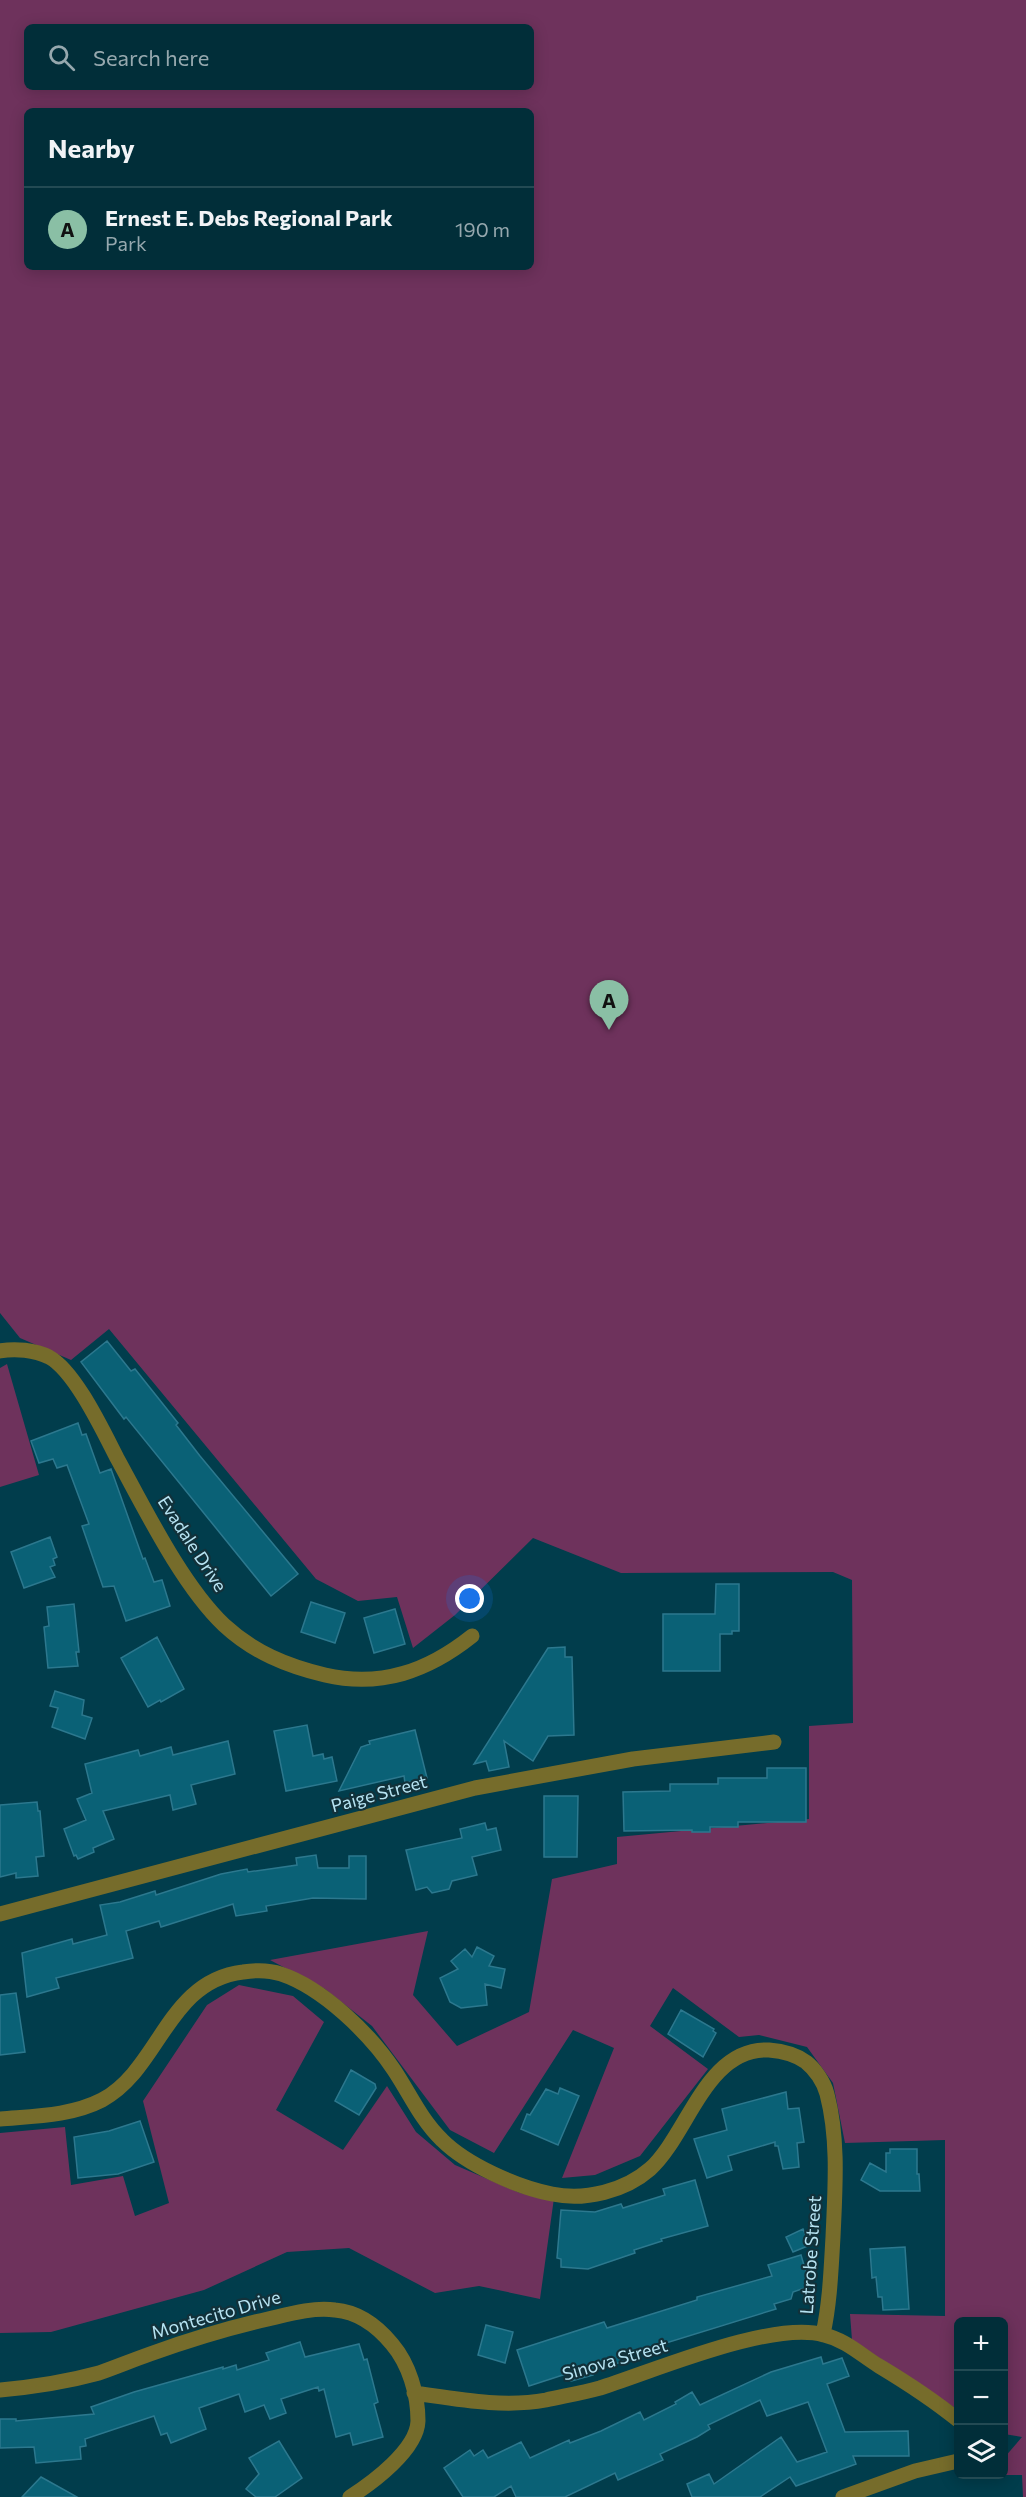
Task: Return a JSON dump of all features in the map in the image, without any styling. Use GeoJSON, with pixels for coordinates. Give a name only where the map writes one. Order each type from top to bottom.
{"type":"FeatureCollection","features":[{"type":"Feature","properties":{"kind":"street","name":"Evadale Drive"},"geometry":{"type":"LineString","coordinates":[[0,1351],[32,1352],[50,1358],[65,1371],[92,1410],[148,1516],[194,1589],[224,1624],[266,1655],[308,1671],[337,1678],[367,1680],[423,1668],[448,1655],[472,1636]]}},
{"type":"Feature","properties":{"kind":"street","name":"Paige Street"},"geometry":{"type":"LineString","coordinates":[[0,1914],[475,1788],[633,1759],[774,1742]]}},
{"type":"Feature","properties":{"kind":"street","name":"Latrobe Street"},"geometry":{"type":"LineString","coordinates":[[0,2119],[62,2113],[105,2098],[129,2076],[180,2006],[203,1987],[239,1972],[279,1973],[297,1981],[325,1999],[381,2051],[426,2123],[460,2155],[518,2184],[555,2195],[583,2195],[614,2190],[637,2180],[667,2149],[706,2088],[725,2066],[743,2054],[762,2050],[795,2055],[808,2063],[826,2091],[832,2125],[836,2186],[829,2307],[823,2334],[849,2345],[910,2383],[954,2417]]}},
{"type":"Feature","properties":{"kind":"street","name":"Montecito Drive"},"geometry":{"type":"LineString","coordinates":[[0,2390],[35,2387],[100,2372],[238,2326],[304,2312],[336,2310],[360,2317],[382,2332],[398,2351],[409,2371],[418,2422],[407,2447],[369,2485],[350,2497]]}},
{"type":"Feature","properties":{"kind":"street","name":"Sinova Street"},"geometry":{"type":"LineString","coordinates":[[414,2393],[504,2403],[543,2400],[597,2388],[752,2339],[784,2333],[823,2334]]}},
{"type":"Feature","properties":{"kind":"street"},"geometry":{"type":"LineString","coordinates":[[843,2497],[915,2471],[954,2462]]}},
{"type":"Feature","properties":{"kind":"shaded area"},"geometry":{"type":"Polygon","coordinates":[[[0,0],[1026,0],[1026,2497],[1023,2497],[1022,2475],[1008,2475],[1008,2453],[1022,2437],[1008,2435],[1008,2317],[954,2317],[954,2407],[852,2340],[850,2314],[945,2316],[945,2140],[845,2143],[833,2083],[807,2047],[759,2035],[739,2037],[673,1988],[650,2026],[708,2069],[640,2156],[595,2175],[562,2178],[614,2048],[573,2030],[494,2153],[450,2130],[372,2026],[325,1989],[270,1960],[428,1931],[413,1995],[457,2046],[529,2012],[552,1879],[617,1864],[617,1837],[809,1819],[809,1726],[853,1723],[852,1580],[833,1572],[621,1573],[533,1538],[455,1615],[413,1648],[397,1597],[358,1601],[316,1579],[109,1329],[71,1360],[20,1338],[0,1313],[0,0]]]}},
{"type":"Feature","properties":{"kind":"shaded area"},"geometry":{"type":"Polygon","coordinates":[[[7,1364],[39,1475],[0,1487],[0,1368],[7,1364]]]}},
{"type":"Feature","properties":{"kind":"shaded area"},"geometry":{"type":"Polygon","coordinates":[[[239,1985],[293,1996],[324,2022],[276,2110],[343,2150],[387,2086],[416,2132],[455,2165],[520,2193],[554,2198],[540,2299],[479,2286],[435,2293],[349,2248],[287,2252],[204,2290],[51,2332],[0,2333],[0,2133],[65,2127],[71,2185],[123,2176],[135,2216],[169,2203],[143,2101],[207,2005],[239,1985]]]}},
{"type":"Feature","properties":{"kind":"building"},"geometry":{"type":"Polygon","coordinates":[[[107,1341],[131,1371],[135,1369],[178,1423],[176,1425],[200,1456],[298,1574],[271,1596],[126,1417],[124,1419],[81,1362],[107,1341]]]}},
{"type":"Feature","properties":{"kind":"building"},"geometry":{"type":"Polygon","coordinates":[[[78,1423],[82,1435],[86,1434],[100,1473],[111,1469],[143,1559],[145,1558],[154,1582],[162,1580],[170,1606],[126,1621],[114,1586],[103,1587],[82,1526],[89,1524],[67,1465],[57,1468],[53,1459],[39,1463],[31,1441],[78,1423]]]}},
{"type":"Feature","properties":{"kind":"building"},"geometry":{"type":"Polygon","coordinates":[[[50,1537],[57,1557],[53,1559],[55,1565],[50,1567],[55,1577],[24,1588],[11,1552],[50,1537]]]}},
{"type":"Feature","properties":{"kind":"building"},"geometry":{"type":"Polygon","coordinates":[[[716,1584],[739,1584],[739,1631],[732,1631],[732,1634],[720,1634],[720,1671],[663,1671],[663,1614],[715,1614],[716,1584]]]}},
{"type":"Feature","properties":{"kind":"building"},"geometry":{"type":"Polygon","coordinates":[[[311,1602],[345,1613],[335,1643],[301,1632],[311,1602]]]}},
{"type":"Feature","properties":{"kind":"building"},"geometry":{"type":"Polygon","coordinates":[[[74,1604],[79,1652],[76,1652],[78,1666],[48,1668],[44,1627],[49,1626],[47,1607],[74,1604]]]}},
{"type":"Feature","properties":{"kind":"building"},"geometry":{"type":"Polygon","coordinates":[[[395,1609],[405,1644],[374,1653],[364,1618],[395,1609]]]}},
{"type":"Feature","properties":{"kind":"building"},"geometry":{"type":"Polygon","coordinates":[[[157,1637],[184,1689],[148,1707],[121,1658],[157,1637]]]}},
{"type":"Feature","properties":{"kind":"building"},"geometry":{"type":"Polygon","coordinates":[[[565,1647],[565,1657],[572,1657],[574,1735],[548,1736],[533,1761],[504,1741],[509,1767],[489,1771],[486,1761],[474,1764],[548,1648],[565,1647]]]}},
{"type":"Feature","properties":{"kind":"building"},"geometry":{"type":"Polygon","coordinates":[[[55,1691],[84,1700],[82,1715],[92,1718],[85,1739],[52,1727],[58,1708],[50,1706],[55,1691]]]}},
{"type":"Feature","properties":{"kind":"building"},"geometry":{"type":"Polygon","coordinates":[[[307,1725],[313,1756],[323,1754],[324,1759],[332,1757],[337,1781],[286,1791],[274,1731],[307,1725]]]}},
{"type":"Feature","properties":{"kind":"building"},"geometry":{"type":"Polygon","coordinates":[[[415,1730],[427,1778],[405,1783],[404,1776],[339,1791],[361,1747],[370,1744],[369,1741],[415,1730]]]}},
{"type":"Feature","properties":{"kind":"building"},"geometry":{"type":"Polygon","coordinates":[[[228,1741],[235,1774],[191,1785],[196,1804],[173,1810],[170,1795],[103,1811],[114,1839],[93,1848],[94,1852],[78,1859],[76,1855],[74,1856],[64,1829],[86,1820],[77,1799],[92,1793],[85,1764],[138,1750],[140,1756],[171,1747],[173,1755],[228,1741]]]}},
{"type":"Feature","properties":{"kind":"building"},"geometry":{"type":"Polygon","coordinates":[[[767,1768],[806,1768],[806,1822],[738,1822],[738,1827],[710,1827],[710,1832],[624,1831],[623,1792],[670,1791],[670,1784],[718,1784],[718,1778],[767,1778],[767,1768]]]}},
{"type":"Feature","properties":{"kind":"building"},"geometry":{"type":"Polygon","coordinates":[[[544,1796],[578,1796],[577,1857],[544,1857],[544,1796]]]}},
{"type":"Feature","properties":{"kind":"building"},"geometry":{"type":"Polygon","coordinates":[[[37,1802],[38,1811],[40,1811],[44,1856],[36,1857],[38,1876],[16,1878],[16,1873],[0,1877],[0,1805],[37,1802]]]}},
{"type":"Feature","properties":{"kind":"building"},"geometry":{"type":"Polygon","coordinates":[[[485,1823],[487,1830],[496,1828],[501,1850],[472,1857],[477,1875],[452,1881],[449,1889],[432,1893],[427,1887],[416,1890],[406,1850],[462,1838],[460,1829],[485,1823]]]}},
{"type":"Feature","properties":{"kind":"building"},"geometry":{"type":"Polygon","coordinates":[[[316,1855],[318,1868],[349,1868],[349,1856],[366,1856],[366,1899],[313,1898],[266,1906],[267,1911],[236,1916],[233,1904],[161,1927],[159,1921],[126,1931],[133,1958],[56,1978],[59,1988],[27,1997],[22,1953],[72,1939],[73,1944],[107,1935],[100,1905],[120,1902],[155,1891],[156,1895],[221,1874],[247,1869],[248,1872],[297,1865],[296,1858],[316,1855]]]}},
{"type":"Feature","properties":{"kind":"building"},"geometry":{"type":"Polygon","coordinates":[[[477,1947],[494,1956],[489,1966],[505,1969],[501,1988],[485,1984],[487,2005],[461,2008],[450,2002],[440,1978],[458,1969],[451,1961],[465,1949],[472,1957],[477,1947]]]}},
{"type":"Feature","properties":{"kind":"building"},"geometry":{"type":"Polygon","coordinates":[[[16,1993],[25,2052],[0,2055],[0,1995],[16,1993]]]}},
{"type":"Feature","properties":{"kind":"building"},"geometry":{"type":"Polygon","coordinates":[[[681,2010],[714,2029],[716,2033],[703,2057],[668,2034],[681,2010]]]}},
{"type":"Feature","properties":{"kind":"building"},"geometry":{"type":"Polygon","coordinates":[[[351,2070],[375,2084],[376,2088],[359,2115],[335,2101],[351,2070]]]}},
{"type":"Feature","properties":{"kind":"building"},"geometry":{"type":"Polygon","coordinates":[[[560,2088],[579,2096],[558,2145],[521,2129],[527,2114],[530,2115],[546,2089],[558,2094],[560,2088]]]}},
{"type":"Feature","properties":{"kind":"building"},"geometry":{"type":"Polygon","coordinates":[[[786,2092],[788,2109],[799,2108],[804,2142],[797,2143],[799,2167],[783,2169],[775,2142],[728,2156],[732,2170],[707,2178],[694,2139],[727,2130],[722,2109],[786,2092]]]}},
{"type":"Feature","properties":{"kind":"building"},"geometry":{"type":"Polygon","coordinates":[[[140,2121],[154,2162],[118,2174],[78,2178],[74,2137],[109,2131],[140,2121]]]}},
{"type":"Feature","properties":{"kind":"building"},"geometry":{"type":"Polygon","coordinates":[[[890,2149],[917,2149],[920,2191],[880,2191],[861,2180],[870,2163],[886,2172],[886,2153],[890,2153],[890,2149]]]}},
{"type":"Feature","properties":{"kind":"building"},"geometry":{"type":"Polygon","coordinates":[[[695,2180],[708,2226],[661,2239],[662,2241],[634,2250],[635,2253],[588,2269],[561,2267],[561,2259],[557,2258],[561,2210],[595,2212],[621,2204],[623,2208],[665,2195],[663,2189],[695,2180]]]}},
{"type":"Feature","properties":{"kind":"building"},"geometry":{"type":"Polygon","coordinates":[[[803,2229],[810,2245],[793,2252],[786,2237],[803,2229]]]}},
{"type":"Feature","properties":{"kind":"building"},"geometry":{"type":"Polygon","coordinates":[[[905,2247],[909,2309],[883,2310],[882,2297],[878,2297],[876,2277],[872,2278],[870,2249],[905,2247]]]}},
{"type":"Feature","properties":{"kind":"building"},"geometry":{"type":"Polygon","coordinates":[[[801,2255],[810,2286],[793,2292],[791,2299],[774,2304],[776,2309],[627,2355],[628,2360],[592,2371],[593,2375],[571,2381],[569,2373],[529,2386],[517,2350],[604,2322],[607,2328],[697,2300],[697,2297],[772,2276],[768,2265],[801,2255]]]}},
{"type":"Feature","properties":{"kind":"building"},"geometry":{"type":"Polygon","coordinates":[[[486,2325],[513,2332],[505,2363],[478,2355],[486,2325]]]}},
{"type":"Feature","properties":{"kind":"building"},"geometry":{"type":"Polygon","coordinates":[[[300,2342],[305,2357],[359,2344],[364,2360],[367,2359],[378,2402],[374,2404],[383,2437],[353,2445],[350,2433],[336,2437],[324,2389],[319,2391],[318,2387],[281,2399],[286,2413],[270,2419],[264,2405],[245,2412],[239,2394],[199,2408],[206,2429],[171,2443],[167,2433],[161,2435],[154,2416],[85,2439],[86,2446],[80,2447],[81,2459],[36,2463],[34,2447],[0,2448],[0,2419],[16,2419],[16,2421],[94,2414],[91,2407],[134,2392],[223,2367],[223,2369],[236,2365],[237,2370],[269,2360],[266,2353],[300,2342]]]}},
{"type":"Feature","properties":{"kind":"building"},"geometry":{"type":"Polygon","coordinates":[[[821,2357],[823,2364],[842,2358],[849,2376],[827,2384],[845,2432],[908,2431],[909,2456],[853,2456],[856,2464],[796,2486],[790,2477],[760,2497],[692,2497],[687,2484],[709,2474],[714,2484],[781,2437],[797,2462],[827,2452],[808,2402],[767,2416],[760,2400],[708,2425],[710,2429],[697,2437],[660,2454],[663,2460],[618,2480],[615,2473],[565,2497],[516,2497],[511,2486],[494,2497],[463,2497],[444,2468],[470,2450],[474,2456],[483,2450],[488,2458],[521,2442],[530,2458],[569,2440],[570,2443],[601,2431],[640,2412],[644,2420],[676,2404],[675,2402],[692,2392],[700,2405],[771,2372],[821,2357]]]}},
{"type":"Feature","properties":{"kind":"building"},"geometry":{"type":"Polygon","coordinates":[[[279,2441],[302,2478],[275,2497],[256,2497],[246,2489],[259,2474],[249,2458],[279,2441]]]}},
{"type":"Feature","properties":{"kind":"building"},"geometry":{"type":"Polygon","coordinates":[[[41,2477],[77,2497],[22,2497],[41,2477]]]}},
{"type":"Feature","properties":{"kind":"place","name":"Ernest E. Debs Regional Park"},"geometry":{"type":"Point","coordinates":[609,1030]}}]}
